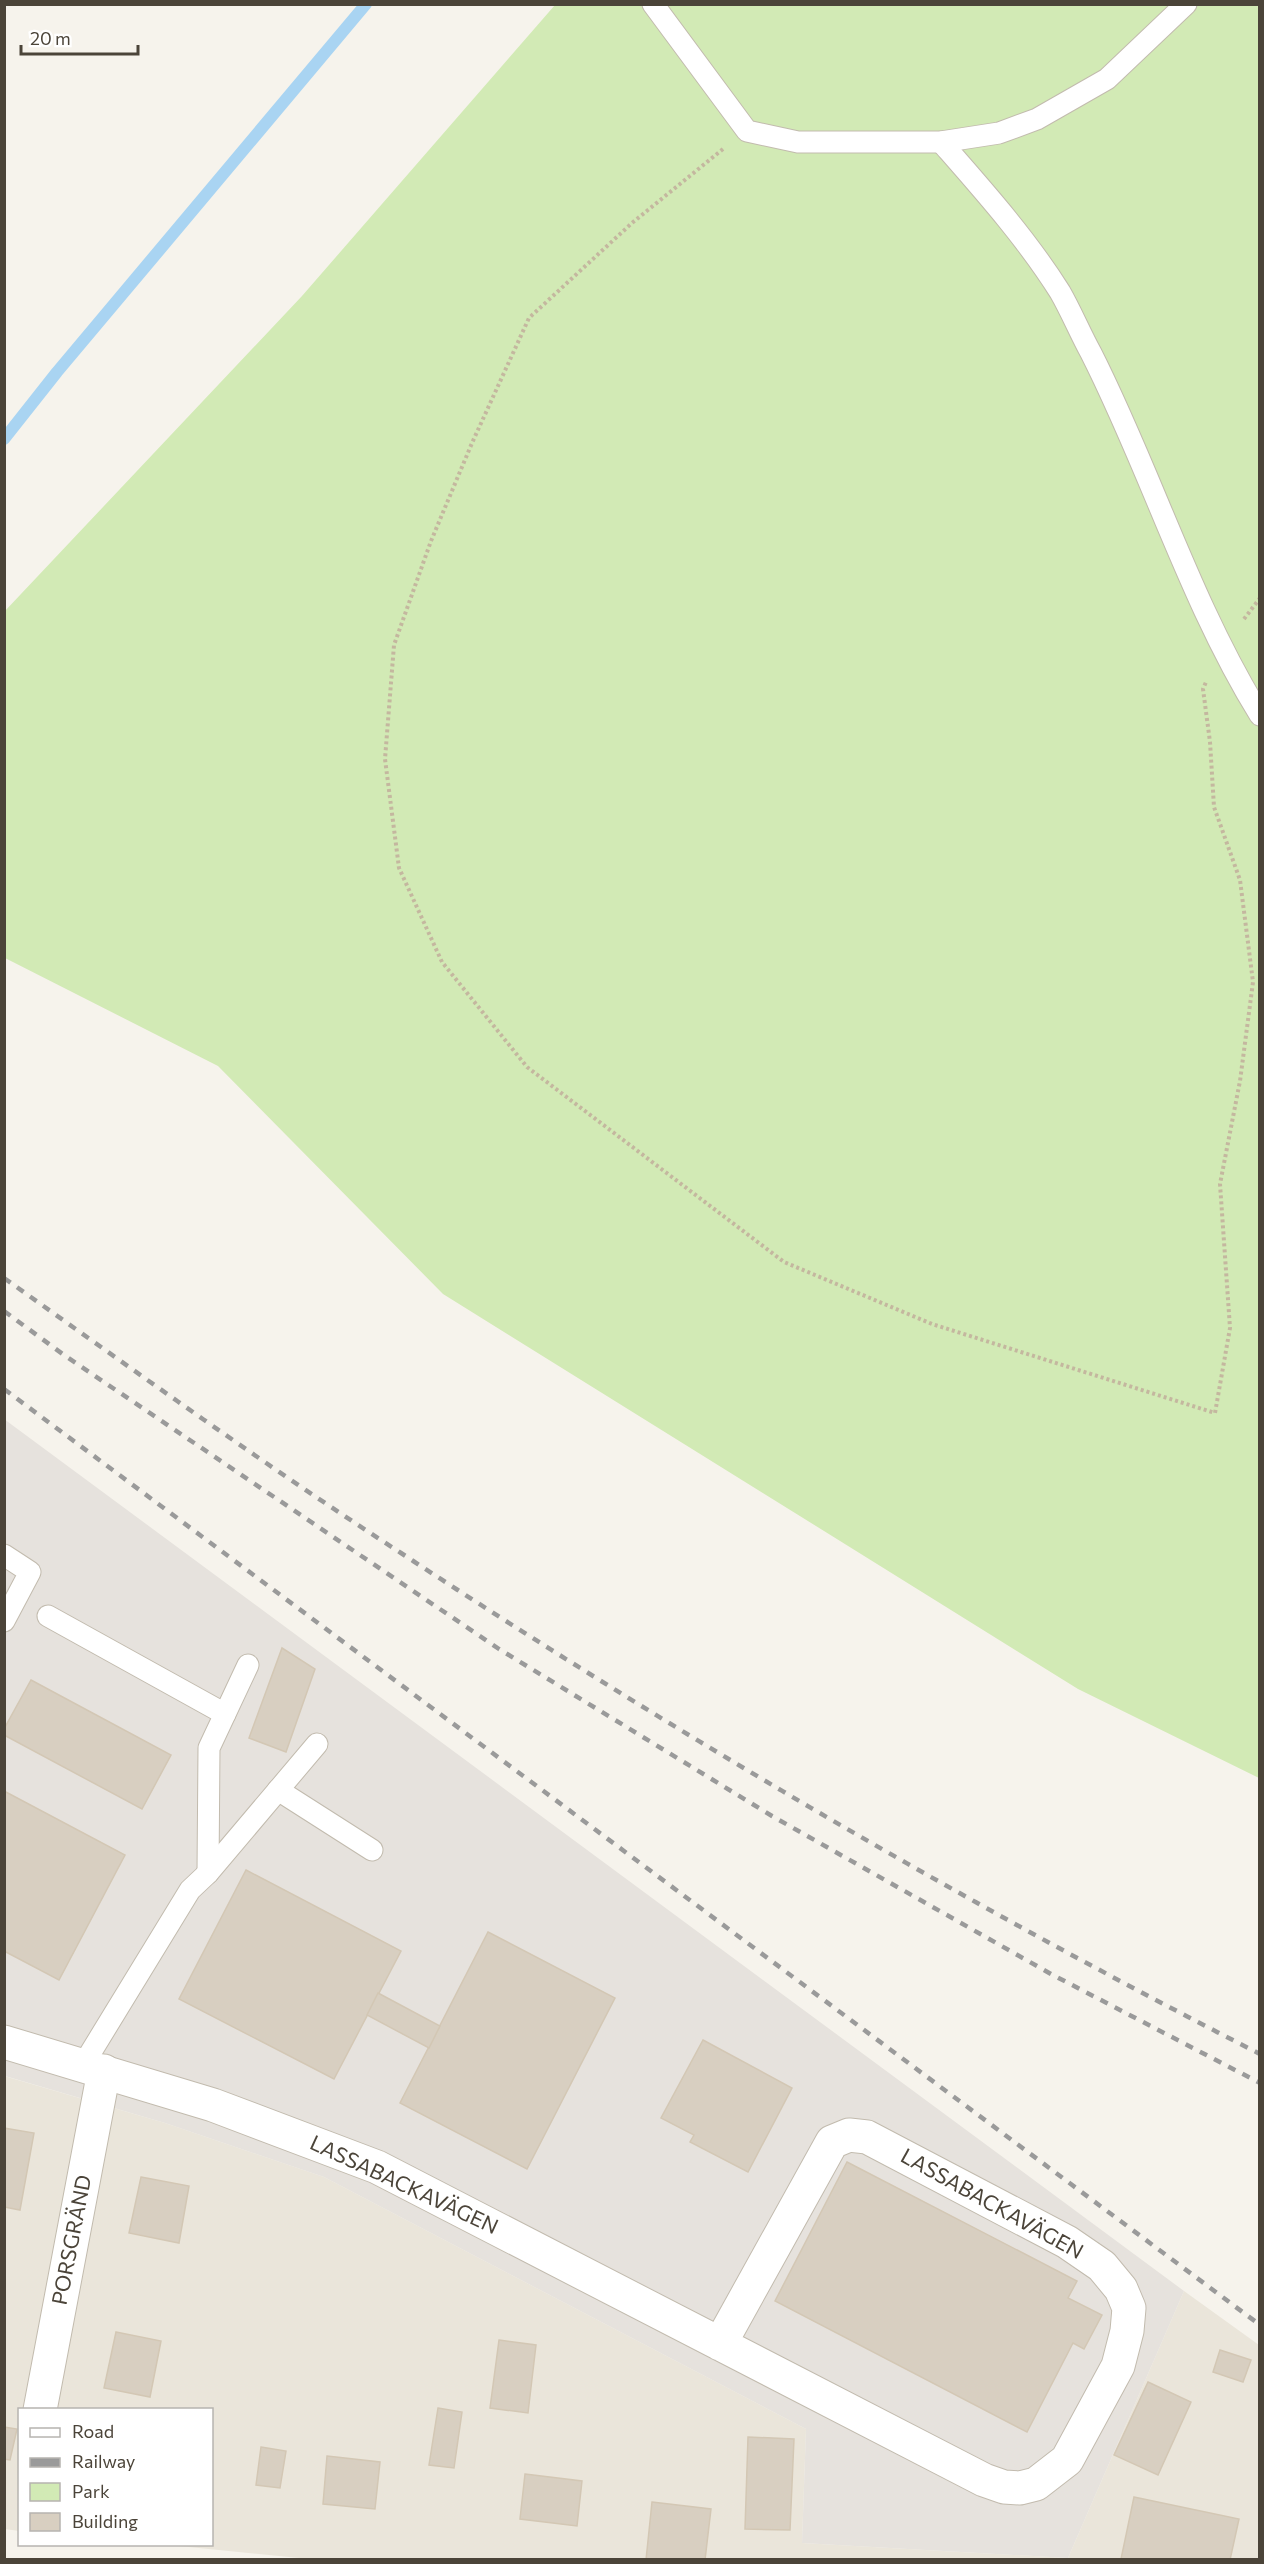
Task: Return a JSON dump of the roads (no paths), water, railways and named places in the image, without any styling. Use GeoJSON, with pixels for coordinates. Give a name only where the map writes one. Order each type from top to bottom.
{"type":"FeatureCollection","features":[{"type":"Feature","properties":{"kind":"street","name":"LASSABACKAVÄGEN"},"geometry":{"type":"LineString","coordinates":[[4,2042],[213,2105],[377,2168],[984,2480],[1004,2487],[1020,2488],[1036,2484],[1067,2460],[1118,2366],[1127,2331],[1129,2308],[1121,2289],[1102,2266],[1067,2242],[867,2137],[849,2135],[832,2142],[720,2344]]}},
{"type":"Feature","properties":{"kind":"street","name":"PORSGRÄND"},"geometry":{"type":"LineString","coordinates":[[40,2408],[94,2068]]}},
{"type":"Feature","properties":{"kind":"lane"},"geometry":{"type":"LineString","coordinates":[[654,4],[747,131],[798,142],[942,142],[999,133],[1037,119],[1107,79],[1186,4]]}},
{"type":"Feature","properties":{"kind":"lane"},"geometry":{"type":"LineString","coordinates":[[942,142],[1006,215],[1060,292],[1120,411],[1223,647],[1260,715]]}},
{"type":"Feature","properties":{"kind":"lane"},"geometry":{"type":"LineString","coordinates":[[4,1555],[30,1572],[4,1621]]}},
{"type":"Feature","properties":{"kind":"lane"},"geometry":{"type":"LineString","coordinates":[[48,1616],[225,1714]]}},
{"type":"Feature","properties":{"kind":"lane"},"geometry":{"type":"LineString","coordinates":[[208,1873],[209,1748],[248,1665]]}},
{"type":"Feature","properties":{"kind":"lane"},"geometry":{"type":"LineString","coordinates":[[94,2068],[190,1890],[208,1873],[317,1744]]}},
{"type":"Feature","properties":{"kind":"lane"},"geometry":{"type":"LineString","coordinates":[[278,1790],[372,1850]]}},
{"type":"Feature","properties":{"kind":"waterway"},"geometry":{"type":"LineString","coordinates":[[4,439],[57,372],[366,4]]}},
{"type":"Feature","properties":{"kind":"railway"},"geometry":{"type":"LineString","coordinates":[[4,1278],[300,1486],[610,1687],[716,1752],[931,1877],[1149,1997],[1260,2054]]}},
{"type":"Feature","properties":{"kind":"railway"},"geometry":{"type":"LineString","coordinates":[[4,1311],[64,1355],[499,1649],[772,1816],[1051,1974],[1260,2083]]}},
{"type":"Feature","properties":{"kind":"railway"},"geometry":{"type":"LineString","coordinates":[[4,1389],[1260,2325]]}}]}
